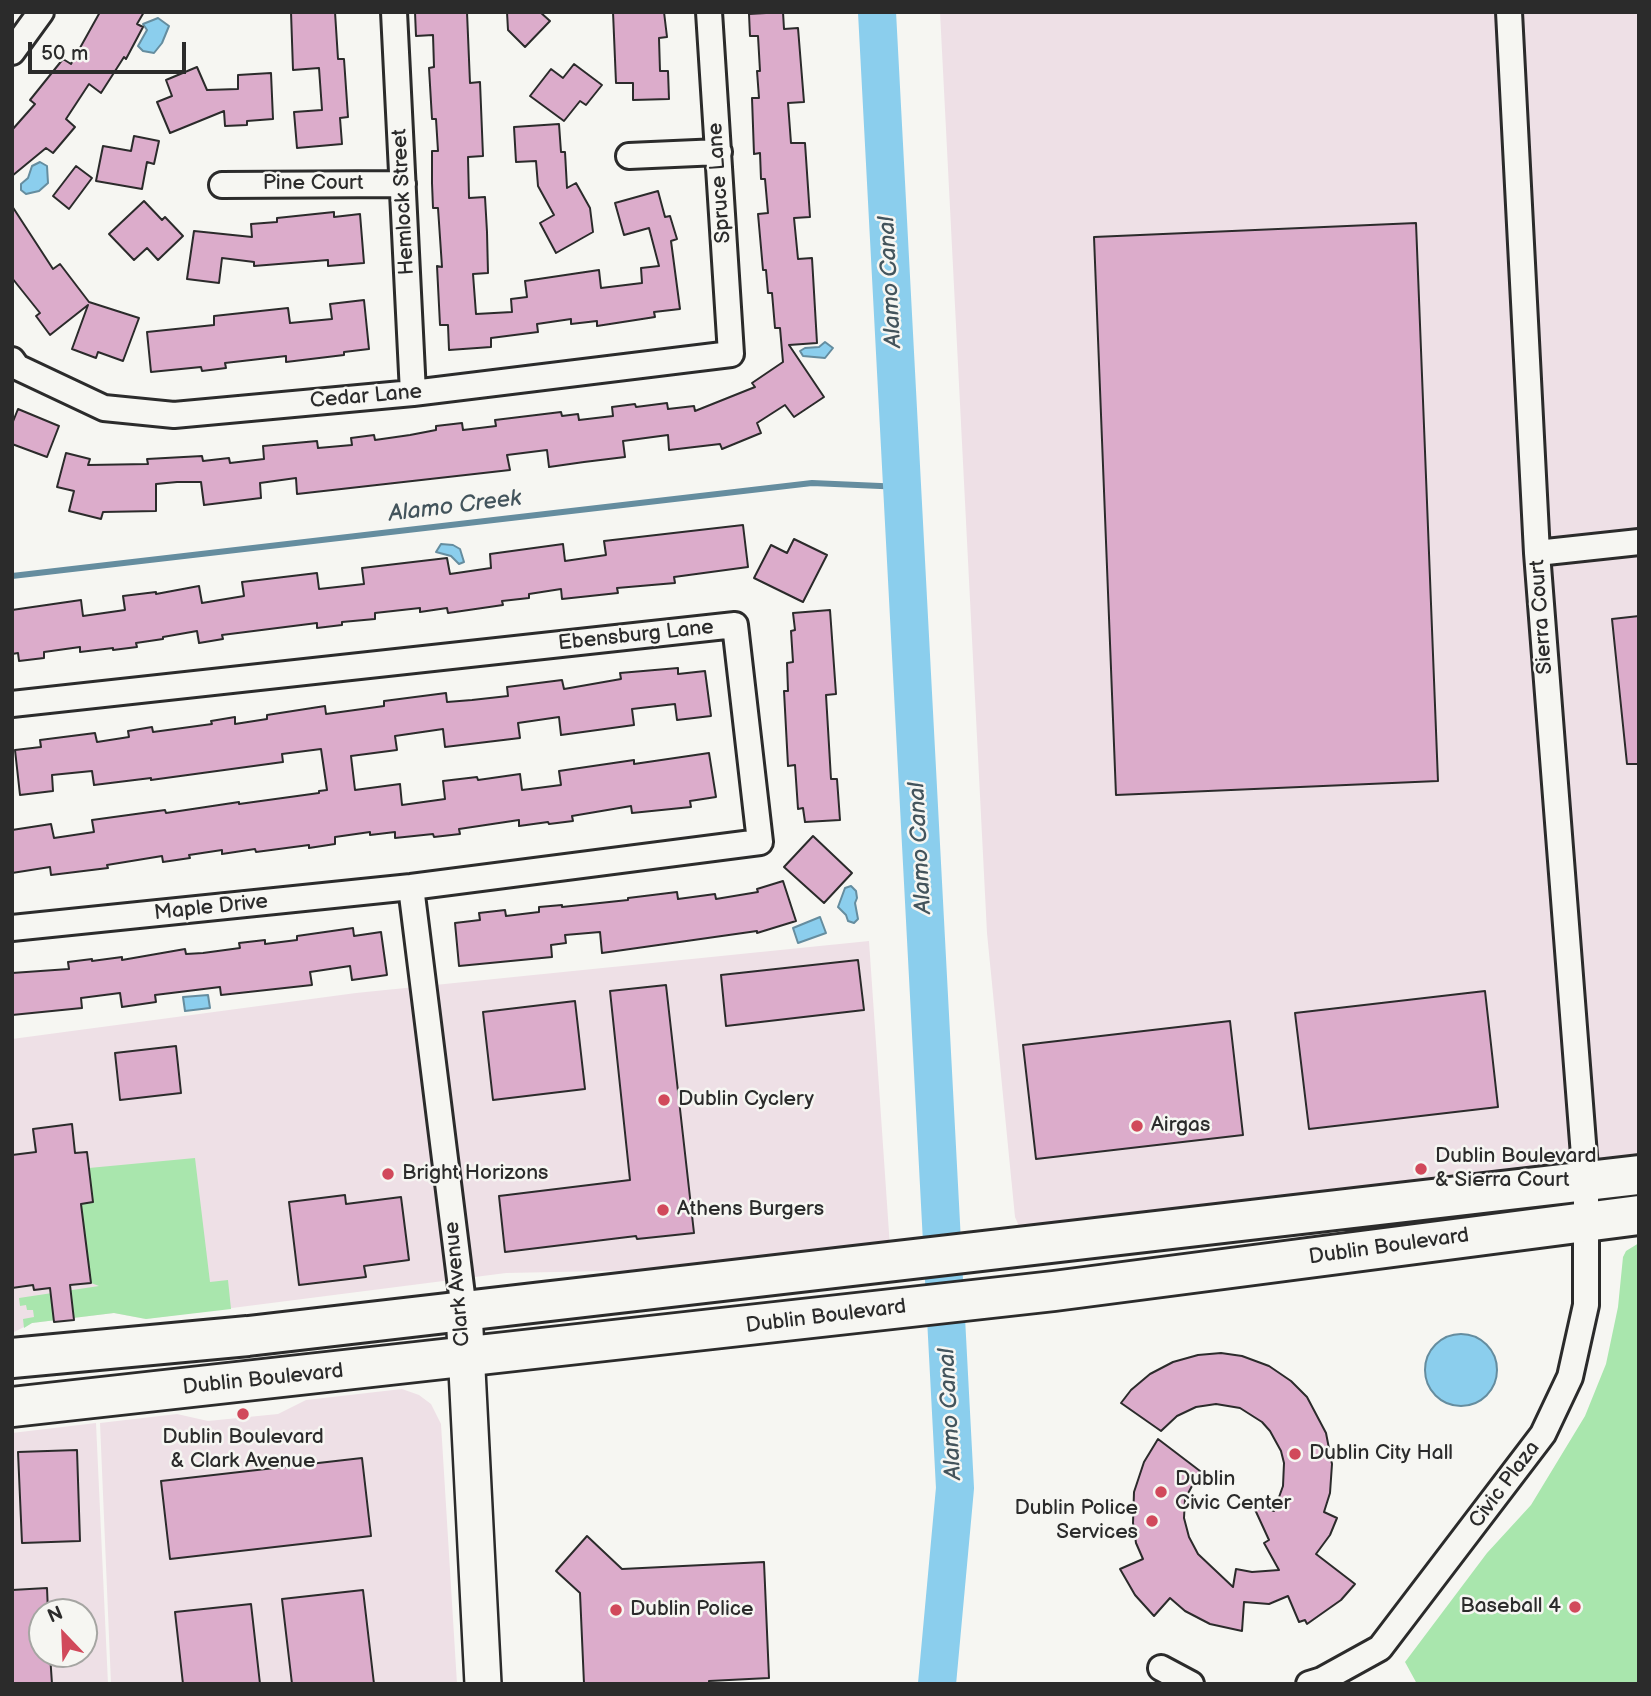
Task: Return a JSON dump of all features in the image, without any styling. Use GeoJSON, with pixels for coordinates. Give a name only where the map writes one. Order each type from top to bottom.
{"type":"FeatureCollection","features":[{"type":"Feature","properties":{"kind":"main road","name":"Dublin Boulevard"},"geometry":{"type":"LineString","coordinates":[[12,1358],[248,1336],[1639,1175]]}},
{"type":"Feature","properties":{"kind":"main road","name":"Dublin Boulevard"},"geometry":{"type":"LineString","coordinates":[[12,1407],[1010,1296],[1639,1215]]}},
{"type":"Feature","properties":{"kind":"street"},"geometry":{"type":"LineString","coordinates":[[12,52],[41,12]]}},
{"type":"Feature","properties":{"kind":"street","name":"Hemlock Street"},"geometry":{"type":"LineString","coordinates":[[394,12],[413,393]]}},
{"type":"Feature","properties":{"kind":"street","name":"Spruce Lane"},"geometry":{"type":"LineString","coordinates":[[709,12],[731,354]]}},
{"type":"Feature","properties":{"kind":"street","name":"Sierra Court"},"geometry":{"type":"LineString","coordinates":[[1509,12],[1538,553],[1586,1181],[1586,1221]]}},
{"type":"Feature","properties":{"kind":"street"},"geometry":{"type":"LineString","coordinates":[[629,156],[719,152]]}},
{"type":"Feature","properties":{"kind":"street","name":"Pine Court"},"geometry":{"type":"LineString","coordinates":[[222,185],[403,184]]}},
{"type":"Feature","properties":{"kind":"street","name":"Cedar Lane"},"geometry":{"type":"LineString","coordinates":[[14,366],[104,408],[174,415],[413,393],[731,354]]}},
{"type":"Feature","properties":{"kind":"street"},"geometry":{"type":"LineString","coordinates":[[1538,553],[1639,542]]}},
{"type":"Feature","properties":{"kind":"street","name":"Ebensburg Lane"},"geometry":{"type":"LineString","coordinates":[[12,704],[735,625],[760,842],[411,887]]}},
{"type":"Feature","properties":{"kind":"street","name":"Maple Drive"},"geometry":{"type":"LineString","coordinates":[[12,928],[411,887]]}},
{"type":"Feature","properties":{"kind":"street","name":"Clark Avenue"},"geometry":{"type":"LineString","coordinates":[[411,887],[464,1311],[483,1684]]}},
{"type":"Feature","properties":{"kind":"street","name":"Civic Plaza"},"geometry":{"type":"LineString","coordinates":[[1309,1684],[1322,1680],[1380,1648],[1543,1434],[1570,1377],[1586,1305],[1586,1221]]}},
{"type":"Feature","properties":{"kind":"street"},"geometry":{"type":"LineString","coordinates":[[1161,1668],[1191,1684]]}},
{"type":"Feature","properties":{"kind":"shaded area"},"geometry":{"type":"Polygon","coordinates":[[[940,12],[1639,12],[1639,1175],[1027,1245],[1015,1217],[987,933],[940,12]]]}},
{"type":"Feature","properties":{"kind":"shaded area"},"geometry":{"type":"Polygon","coordinates":[[[869,941],[891,1262],[855,1266],[506,1273],[146,1319],[114,1313],[32,1323],[12,1333],[12,1039],[356,993],[869,941]]]}},
{"type":"Feature","properties":{"kind":"shaded area"},"geometry":{"type":"Polygon","coordinates":[[[402,1389],[419,1395],[431,1404],[441,1424],[457,1684],[111,1684],[100,1423],[177,1414],[208,1421],[278,1414],[306,1400],[402,1389]]]}},
{"type":"Feature","properties":{"kind":"shaded area"},"geometry":{"type":"Polygon","coordinates":[[[96,1423],[108,1684],[12,1684],[12,1433],[96,1423]]]}},
{"type":"Feature","properties":{"kind":"green space"},"geometry":{"type":"Polygon","coordinates":[[[195,1158],[210,1282],[228,1280],[231,1309],[146,1319],[114,1313],[32,1323],[24,1328],[23,1319],[34,1317],[33,1310],[27,1310],[26,1305],[20,1306],[19,1298],[99,1286],[91,1283],[81,1204],[93,1202],[89,1168],[195,1158]]]}},
{"type":"Feature","properties":{"kind":"green space"},"geometry":{"type":"Polygon","coordinates":[[[1639,1243],[1639,1684],[1417,1684],[1405,1662],[1487,1553],[1531,1505],[1585,1416],[1606,1364],[1618,1307],[1623,1257],[1626,1251],[1639,1243]]]}},
{"type":"Feature","properties":{"kind":"water"},"geometry":{"type":"Polygon","coordinates":[[[158,18],[169,26],[162,43],[154,53],[143,51],[138,46],[147,30],[143,24],[158,18]]]}},
{"type":"Feature","properties":{"kind":"water"},"geometry":{"type":"Polygon","coordinates":[[[40,162],[47,166],[48,183],[39,191],[26,194],[21,190],[21,184],[28,178],[32,166],[40,162]]]}},
{"type":"Feature","properties":{"kind":"water"},"geometry":{"type":"Polygon","coordinates":[[[825,342],[833,348],[825,358],[803,356],[800,351],[819,347],[825,342]]]}},
{"type":"Feature","properties":{"kind":"water"},"geometry":{"type":"Polygon","coordinates":[[[441,544],[460,549],[464,562],[459,564],[451,556],[436,552],[441,544]]]}},
{"type":"Feature","properties":{"kind":"water"},"geometry":{"type":"Polygon","coordinates":[[[851,886],[856,891],[857,898],[855,903],[858,919],[854,923],[848,921],[838,907],[845,888],[851,886]]]}},
{"type":"Feature","properties":{"kind":"water"},"geometry":{"type":"Polygon","coordinates":[[[820,917],[826,933],[798,943],[793,928],[820,917]]]}},
{"type":"Feature","properties":{"kind":"water"},"geometry":{"type":"Polygon","coordinates":[[[208,995],[210,1008],[185,1011],[183,997],[208,995]]]}},
{"type":"Feature","properties":{"kind":"water"},"geometry":{"type":"Polygon","coordinates":[[[1461,1334],[1481,1340],[1491,1350],[1497,1370],[1491,1390],[1481,1400],[1461,1406],[1441,1400],[1431,1390],[1425,1370],[1431,1350],[1441,1340],[1461,1334]]]}},
{"type":"Feature","properties":{"kind":"building"},"geometry":{"type":"Polygon","coordinates":[[[100,12],[144,12],[137,24],[143,27],[126,59],[124,57],[101,93],[89,84],[66,119],[75,127],[53,153],[46,148],[12,176],[12,130],[35,104],[30,100],[63,59],[71,64],[100,12]]]}},
{"type":"Feature","properties":{"kind":"building"},"geometry":{"type":"Polygon","coordinates":[[[291,12],[335,12],[338,59],[344,59],[348,117],[340,118],[342,144],[297,148],[294,112],[322,110],[319,68],[293,70],[291,12]]]}},
{"type":"Feature","properties":{"kind":"building"},"geometry":{"type":"Polygon","coordinates":[[[415,12],[467,12],[470,83],[480,82],[483,156],[468,157],[469,198],[485,197],[487,232],[488,273],[473,274],[476,314],[512,312],[511,299],[527,297],[525,281],[599,270],[601,288],[642,283],[641,268],[659,266],[649,228],[624,235],[615,203],[658,191],[665,217],[670,216],[677,239],[671,241],[680,309],[654,312],[655,317],[597,326],[597,321],[571,324],[571,319],[537,324],[538,332],[491,338],[491,347],[449,350],[448,325],[440,325],[437,266],[442,267],[438,208],[433,208],[432,151],[438,151],[436,119],[432,119],[429,68],[434,67],[433,35],[416,36],[415,12]]]}},
{"type":"Feature","properties":{"kind":"building"},"geometry":{"type":"Polygon","coordinates":[[[507,12],[540,12],[550,21],[525,47],[508,30],[507,12]]]}},
{"type":"Feature","properties":{"kind":"building"},"geometry":{"type":"Polygon","coordinates":[[[613,12],[664,12],[667,37],[659,38],[660,71],[668,71],[669,99],[633,100],[633,83],[616,83],[613,12]]]}},
{"type":"Feature","properties":{"kind":"building"},"geometry":{"type":"Polygon","coordinates":[[[783,12],[784,29],[798,28],[804,102],[788,103],[791,143],[805,143],[810,217],[794,218],[798,259],[812,258],[817,343],[789,345],[824,397],[794,417],[785,405],[757,423],[761,433],[722,449],[720,444],[669,450],[668,435],[623,441],[625,457],[549,467],[547,450],[507,455],[510,470],[297,494],[296,478],[260,483],[261,498],[204,505],[201,482],[177,482],[156,484],[156,511],[103,512],[101,519],[69,511],[74,491],[57,487],[66,453],[90,459],[88,465],[148,464],[147,459],[202,456],[203,461],[229,458],[230,463],[264,459],[263,446],[317,441],[318,448],[352,445],[351,438],[374,435],[375,440],[462,423],[463,430],[496,426],[495,420],[561,412],[562,416],[578,414],[579,420],[613,416],[612,407],[635,404],[636,407],[667,403],[668,409],[694,406],[695,411],[755,387],[752,383],[783,362],[780,328],[775,328],[772,293],[768,293],[766,270],[763,270],[758,214],[768,213],[765,179],[761,179],[760,153],[754,154],[752,98],[759,98],[757,71],[760,71],[758,36],[750,36],[749,14],[783,12]]]}},
{"type":"Feature","properties":{"kind":"building"},"geometry":{"type":"Polygon","coordinates":[[[574,64],[602,85],[586,105],[580,101],[564,121],[530,96],[551,69],[563,78],[574,64]]]}},
{"type":"Feature","properties":{"kind":"building"},"geometry":{"type":"Polygon","coordinates":[[[197,67],[207,90],[238,89],[238,75],[271,73],[273,119],[247,121],[247,125],[225,126],[224,111],[170,133],[157,102],[172,96],[166,80],[197,67]]]}},
{"type":"Feature","properties":{"kind":"building"},"geometry":{"type":"Polygon","coordinates":[[[559,124],[561,152],[565,152],[567,188],[576,183],[590,208],[593,232],[556,253],[540,223],[554,215],[538,186],[536,161],[516,162],[514,127],[559,124]]]}},
{"type":"Feature","properties":{"kind":"building"},"geometry":{"type":"Polygon","coordinates":[[[134,136],[159,141],[154,164],[147,162],[142,189],[96,181],[103,146],[131,151],[134,136]]]}},
{"type":"Feature","properties":{"kind":"building"},"geometry":{"type":"Polygon","coordinates":[[[76,166],[92,178],[69,209],[53,196],[76,166]]]}},
{"type":"Feature","properties":{"kind":"building"},"geometry":{"type":"Polygon","coordinates":[[[144,201],[162,220],[165,217],[183,236],[158,260],[147,248],[134,260],[109,234],[144,201]]]}},
{"type":"Feature","properties":{"kind":"building"},"geometry":{"type":"Polygon","coordinates":[[[12,206],[53,269],[60,264],[89,302],[139,318],[123,361],[98,352],[96,358],[72,349],[88,305],[50,335],[36,316],[40,313],[12,278],[12,206]]]}},
{"type":"Feature","properties":{"kind":"building"},"geometry":{"type":"Polygon","coordinates":[[[334,212],[334,217],[360,214],[364,263],[328,266],[328,260],[254,266],[254,262],[222,258],[219,283],[187,279],[194,231],[252,237],[251,224],[277,222],[277,218],[334,212]]]}},
{"type":"Feature","properties":{"kind":"building"},"geometry":{"type":"Polygon","coordinates":[[[1416,223],[1438,781],[1116,795],[1094,237],[1416,223]]]}},
{"type":"Feature","properties":{"kind":"building"},"geometry":{"type":"Polygon","coordinates":[[[364,300],[369,349],[286,362],[286,356],[225,363],[226,368],[202,371],[201,367],[151,372],[147,332],[214,325],[214,316],[288,308],[290,323],[332,319],[330,304],[364,300]]]}},
{"type":"Feature","properties":{"kind":"building"},"geometry":{"type":"Polygon","coordinates":[[[18,409],[59,426],[47,457],[12,444],[12,424],[18,409]]]}},
{"type":"Feature","properties":{"kind":"building"},"geometry":{"type":"Polygon","coordinates":[[[743,525],[748,567],[674,577],[675,583],[617,588],[618,593],[562,599],[561,589],[529,594],[529,598],[502,601],[503,605],[448,613],[447,608],[420,612],[420,608],[375,613],[375,619],[342,622],[342,625],[317,628],[317,623],[222,635],[223,639],[199,643],[197,631],[136,643],[137,647],[113,650],[80,652],[80,647],[44,652],[44,658],[19,661],[18,653],[12,654],[12,610],[81,600],[83,616],[125,610],[123,596],[156,594],[199,586],[202,603],[244,596],[242,582],[317,573],[319,589],[364,584],[362,568],[447,558],[450,574],[491,568],[490,554],[563,544],[565,561],[606,555],[604,541],[743,525]]]}},
{"type":"Feature","properties":{"kind":"building"},"geometry":{"type":"Polygon","coordinates":[[[794,539],[827,555],[803,602],[754,578],[771,545],[787,553],[794,539]]]}},
{"type":"Feature","properties":{"kind":"building"},"geometry":{"type":"Polygon","coordinates":[[[830,610],[836,694],[826,695],[831,779],[837,779],[840,820],[805,822],[803,808],[798,809],[795,765],[788,766],[784,691],[788,691],[787,663],[793,662],[793,613],[830,610]]]}},
{"type":"Feature","properties":{"kind":"building"},"geometry":{"type":"Polygon","coordinates":[[[1639,616],[1639,764],[1627,764],[1612,619],[1639,616]]]}},
{"type":"Feature","properties":{"kind":"building"},"geometry":{"type":"Polygon","coordinates":[[[678,668],[678,674],[705,671],[711,716],[677,720],[675,704],[632,709],[634,725],[561,735],[559,717],[518,723],[520,738],[445,747],[443,729],[395,736],[397,750],[351,756],[355,790],[400,784],[402,805],[445,799],[443,781],[477,777],[478,780],[520,774],[522,790],[561,785],[559,771],[709,753],[716,797],[690,801],[691,807],[632,813],[631,806],[572,816],[573,821],[519,826],[519,820],[459,829],[460,834],[434,837],[433,834],[395,838],[395,832],[370,835],[370,832],[335,837],[335,844],[309,848],[309,845],[222,854],[222,850],[163,862],[162,856],[107,865],[108,868],[51,875],[50,867],[12,873],[12,830],[51,824],[54,838],[94,832],[92,820],[239,804],[327,790],[321,749],[282,754],[283,762],[151,780],[94,785],[92,771],[52,775],[53,791],[20,795],[15,750],[41,747],[40,740],[95,733],[97,742],[129,737],[128,731],[152,727],[153,732],[212,724],[211,721],[235,717],[235,724],[267,719],[267,715],[325,706],[326,714],[384,706],[384,701],[446,693],[447,702],[508,696],[507,687],[562,680],[564,689],[621,679],[620,673],[678,668]]]}},
{"type":"Feature","properties":{"kind":"building"},"geometry":{"type":"Polygon","coordinates":[[[813,836],[852,873],[824,903],[784,867],[813,836]]]}},
{"type":"Feature","properties":{"kind":"building"},"geometry":{"type":"Polygon","coordinates":[[[783,881],[796,921],[757,933],[602,953],[600,932],[565,935],[566,943],[551,945],[552,957],[459,966],[455,923],[480,920],[479,913],[505,910],[506,916],[539,912],[539,907],[628,900],[677,892],[678,899],[715,894],[716,899],[758,892],[757,889],[783,881]]]}},
{"type":"Feature","properties":{"kind":"building"},"geometry":{"type":"Polygon","coordinates":[[[353,928],[354,936],[381,932],[387,975],[352,980],[350,966],[310,972],[312,985],[221,995],[220,987],[155,995],[156,1002],[122,1007],[120,993],[81,998],[82,1008],[12,1015],[12,973],[69,969],[68,962],[122,957],[122,960],[185,949],[186,954],[203,953],[240,948],[239,943],[265,940],[265,944],[297,940],[297,936],[353,928]]]}},
{"type":"Feature","properties":{"kind":"building"},"geometry":{"type":"Polygon","coordinates":[[[858,960],[864,1010],[726,1026],[721,975],[858,960]]]}},
{"type":"Feature","properties":{"kind":"building"},"geometry":{"type":"Polygon","coordinates":[[[666,985],[694,1233],[637,1239],[636,1236],[505,1252],[499,1196],[630,1180],[610,991],[666,985]]]}},
{"type":"Feature","properties":{"kind":"building"},"geometry":{"type":"Polygon","coordinates":[[[1485,991],[1498,1107],[1309,1129],[1295,1013],[1485,991]]]}},
{"type":"Feature","properties":{"kind":"building"},"geometry":{"type":"Polygon","coordinates":[[[575,1001],[585,1089],[493,1100],[483,1012],[575,1001]]]}},
{"type":"Feature","properties":{"kind":"building"},"geometry":{"type":"Polygon","coordinates":[[[1230,1021],[1243,1135],[1036,1159],[1023,1045],[1230,1021]]]}},
{"type":"Feature","properties":{"kind":"building"},"geometry":{"type":"Polygon","coordinates":[[[176,1046],[181,1093],[120,1100],[115,1053],[176,1046]]]}},
{"type":"Feature","properties":{"kind":"building"},"geometry":{"type":"Polygon","coordinates":[[[72,1124],[75,1153],[87,1152],[93,1202],[81,1204],[91,1283],[70,1285],[74,1320],[54,1322],[50,1288],[34,1290],[33,1285],[12,1288],[12,1155],[36,1152],[33,1129],[72,1124]]]}},
{"type":"Feature","properties":{"kind":"building"},"geometry":{"type":"Polygon","coordinates":[[[345,1195],[346,1204],[401,1197],[409,1260],[364,1266],[366,1277],[299,1285],[289,1202],[345,1195]]]}},
{"type":"Feature","properties":{"kind":"building","name":"Dublin Civic Center"},"geometry":{"type":"Polygon","coordinates":[[[1221,1353],[1242,1356],[1269,1366],[1291,1381],[1307,1397],[1326,1433],[1332,1464],[1330,1493],[1324,1512],[1337,1518],[1330,1535],[1316,1554],[1355,1584],[1341,1600],[1307,1624],[1305,1620],[1299,1622],[1288,1596],[1269,1604],[1244,1602],[1242,1631],[1210,1624],[1185,1611],[1170,1598],[1154,1616],[1135,1595],[1120,1569],[1143,1559],[1136,1543],[1133,1523],[1134,1492],[1144,1462],[1158,1439],[1200,1471],[1185,1499],[1184,1518],[1189,1537],[1198,1554],[1233,1587],[1236,1569],[1252,1572],[1279,1570],[1264,1543],[1269,1540],[1252,1503],[1274,1511],[1283,1486],[1284,1463],[1281,1451],[1262,1422],[1240,1408],[1216,1404],[1196,1407],[1177,1416],[1161,1431],[1121,1403],[1131,1390],[1150,1374],[1173,1362],[1198,1355],[1221,1353]]]}},
{"type":"Feature","properties":{"kind":"building"},"geometry":{"type":"Polygon","coordinates":[[[77,1450],[80,1541],[22,1543],[18,1452],[77,1450]]]}},
{"type":"Feature","properties":{"kind":"building"},"geometry":{"type":"Polygon","coordinates":[[[362,1458],[371,1536],[170,1559],[161,1481],[362,1458]]]}},
{"type":"Feature","properties":{"kind":"building"},"geometry":{"type":"Polygon","coordinates":[[[587,1536],[622,1569],[764,1562],[769,1678],[709,1681],[709,1684],[584,1684],[580,1593],[556,1571],[587,1536]]]}},
{"type":"Feature","properties":{"kind":"building"},"geometry":{"type":"Polygon","coordinates":[[[47,1588],[47,1598],[28,1598],[28,1668],[51,1668],[52,1684],[12,1684],[12,1590],[47,1588]]]}},
{"type":"Feature","properties":{"kind":"building"},"geometry":{"type":"Polygon","coordinates":[[[363,1590],[374,1684],[292,1684],[282,1599],[363,1590]]]}},
{"type":"Feature","properties":{"kind":"building"},"geometry":{"type":"Polygon","coordinates":[[[251,1604],[260,1684],[183,1684],[175,1612],[251,1604]]]}},
{"type":"Feature","properties":{"kind":"waterway","name":"Alamo Canal"},"geometry":{"type":"LineString","coordinates":[[877,12],[955,1488],[937,1684]]}},
{"type":"Feature","properties":{"kind":"waterway","name":"Alamo Creek"},"geometry":{"type":"LineString","coordinates":[[12,576],[812,483],[903,487]]}},
{"type":"Feature","properties":{"kind":"place","name":"Dublin Cyclery"},"geometry":{"type":"Point","coordinates":[664,1100]}},
{"type":"Feature","properties":{"kind":"place","name":"Airgas"},"geometry":{"type":"Point","coordinates":[1137,1126]}},
{"type":"Feature","properties":{"kind":"place","name":"Dublin Boulevard & Sierra Court"},"geometry":{"type":"Point","coordinates":[1421,1169]}},
{"type":"Feature","properties":{"kind":"place","name":"Bright Horizons"},"geometry":{"type":"Point","coordinates":[388,1174]}},
{"type":"Feature","properties":{"kind":"place","name":"Athens Burgers"},"geometry":{"type":"Point","coordinates":[663,1210]}},
{"type":"Feature","properties":{"kind":"place","name":"Dublin Boulevard & Clark Avenue"},"geometry":{"type":"Point","coordinates":[243,1414]}},
{"type":"Feature","properties":{"kind":"place","name":"Dublin City Hall"},"geometry":{"type":"Point","coordinates":[1295,1454]}},
{"type":"Feature","properties":{"kind":"place","name":"Dublin Civic Center"},"geometry":{"type":"Point","coordinates":[1161,1492]}},
{"type":"Feature","properties":{"kind":"place","name":"Dublin Police Services"},"geometry":{"type":"Point","coordinates":[1152,1521]}},
{"type":"Feature","properties":{"kind":"place","name":"Baseball 4"},"geometry":{"type":"Point","coordinates":[1575,1607]}},
{"type":"Feature","properties":{"kind":"place","name":"Dublin Police"},"geometry":{"type":"Point","coordinates":[616,1610]}}]}
